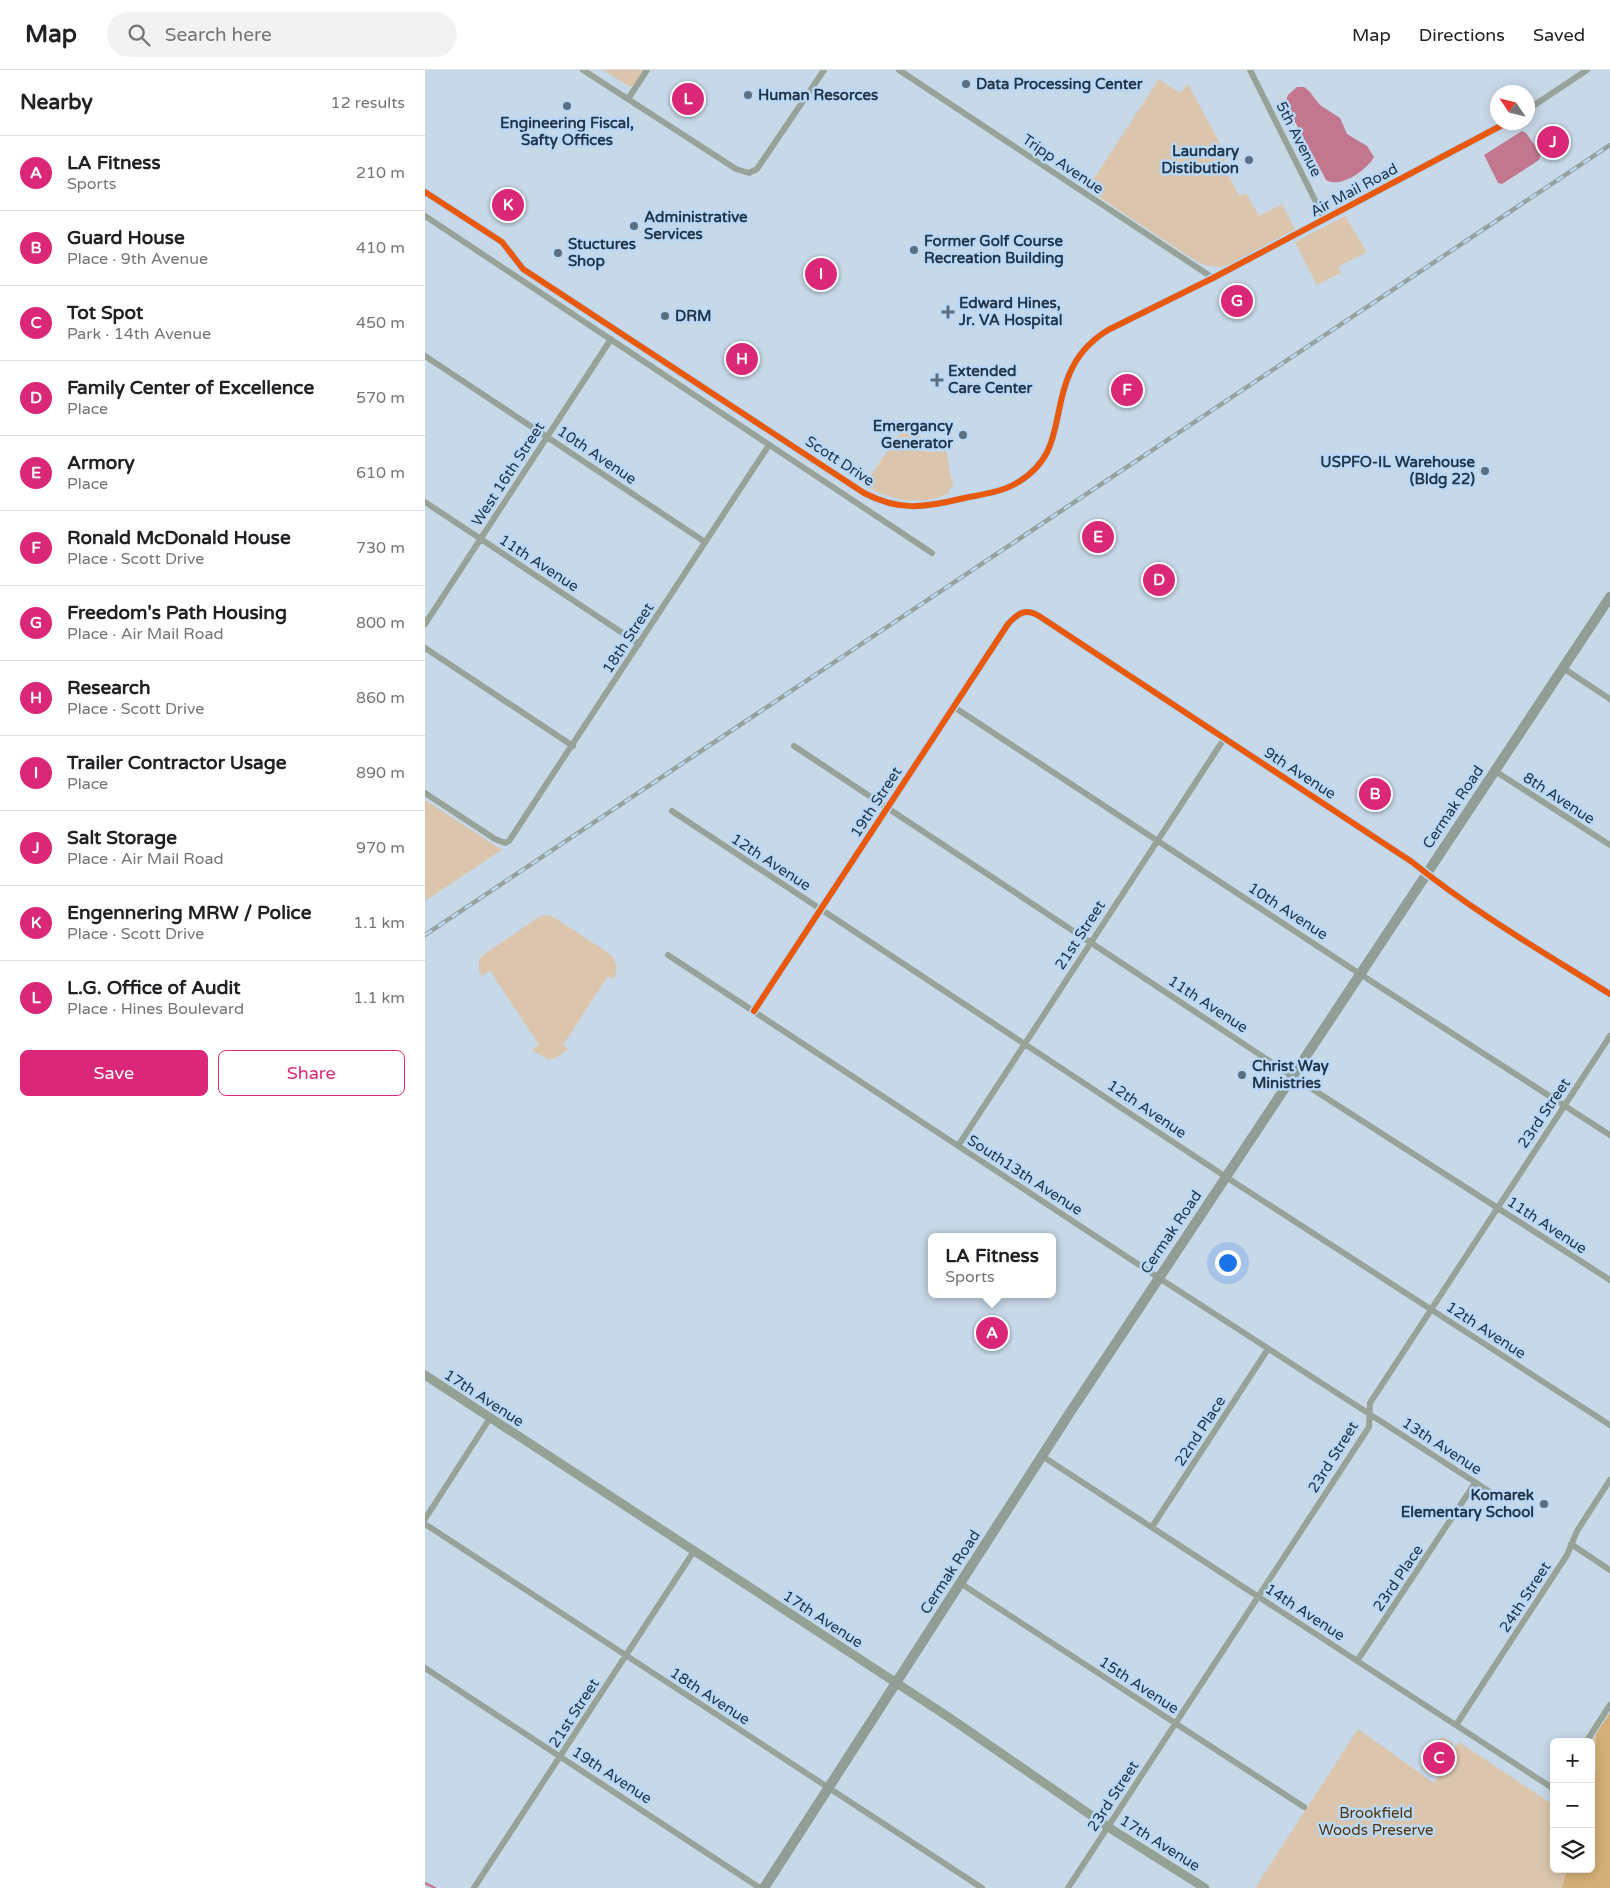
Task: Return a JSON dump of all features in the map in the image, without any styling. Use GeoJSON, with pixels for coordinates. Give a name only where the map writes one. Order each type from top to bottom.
{"type":"FeatureCollection","features":[{"type":"Feature","properties":{"kind":"main road","name":"Cermak Road"},"geometry":{"type":"LineString","coordinates":[[762,1888],[897,1684],[1042,1456],[1610,597]]}},
{"type":"Feature","properties":{"kind":"street"},"geometry":{"type":"LineString","coordinates":[[583,70],[740,171],[749,173],[757,169],[824,70]]}},
{"type":"Feature","properties":{"kind":"street"},"geometry":{"type":"LineString","coordinates":[[627,99],[647,70]]}},
{"type":"Feature","properties":{"kind":"street","name":"Tripp Avenue"},"geometry":{"type":"LineString","coordinates":[[899,70],[1213,278]]}},
{"type":"Feature","properties":{"kind":"street","name":"5th Avenue"},"geometry":{"type":"LineString","coordinates":[[1250,70],[1325,220]]}},
{"type":"Feature","properties":{"kind":"street"},"geometry":{"type":"LineString","coordinates":[[1535,105],[1587,70]]}},
{"type":"Feature","properties":{"kind":"street","name":"Air Mail Road"},"geometry":{"type":"LineString","coordinates":[[1213,278],[1492,130]]}},
{"type":"Feature","properties":{"kind":"street","name":"Scott Drive"},"geometry":{"type":"LineString","coordinates":[[425,192],[502,242],[523,269],[864,493],[892,504],[909,507],[935,505],[996,491],[1014,485],[1024,478],[1043,458],[1049,448],[1056,429],[1069,375],[1081,353],[1090,343],[1108,330],[1213,278]]}},
{"type":"Feature","properties":{"kind":"street"},"geometry":{"type":"LineString","coordinates":[[425,216],[932,553]]}},
{"type":"Feature","properties":{"kind":"street","name":"West 16th Street"},"geometry":{"type":"LineString","coordinates":[[425,624],[611,339]]}},
{"type":"Feature","properties":{"kind":"street","name":"10th Avenue"},"geometry":{"type":"LineString","coordinates":[[425,356],[705,542]]}},
{"type":"Feature","properties":{"kind":"street","name":"18th Street"},"geometry":{"type":"LineString","coordinates":[[425,794],[495,840],[505,842],[513,837],[769,445]]}},
{"type":"Feature","properties":{"kind":"street","name":"11th Avenue"},"geometry":{"type":"LineString","coordinates":[[425,502],[639,644]]}},
{"type":"Feature","properties":{"kind":"street","name":"19th Street"},"geometry":{"type":"LineString","coordinates":[[754,1011],[1008,624],[1024,611]]}},
{"type":"Feature","properties":{"kind":"street","name":"9th Avenue"},"geometry":{"type":"LineString","coordinates":[[1024,611],[1029,611],[1039,616],[1412,862],[1426,874],[1476,908],[1610,994]]}},
{"type":"Feature","properties":{"kind":"street"},"geometry":{"type":"LineString","coordinates":[[425,648],[573,746]]}},
{"type":"Feature","properties":{"kind":"street"},"geometry":{"type":"LineString","coordinates":[[1563,668],[1610,699]]}},
{"type":"Feature","properties":{"kind":"street","name":"10th Avenue"},"geometry":{"type":"LineString","coordinates":[[954,707],[1360,974],[1610,1135]]}},
{"type":"Feature","properties":{"kind":"street","name":"21st Street"},"geometry":{"type":"LineString","coordinates":[[958,1146],[1224,739]]}},
{"type":"Feature","properties":{"kind":"street","name":"11th Avenue"},"geometry":{"type":"LineString","coordinates":[[794,746],[1292,1076],[1610,1280]]}},
{"type":"Feature","properties":{"kind":"street","name":"8th Avenue"},"geometry":{"type":"LineString","coordinates":[[1495,771],[1610,845]]}},
{"type":"Feature","properties":{"kind":"street","name":"12th Avenue"},"geometry":{"type":"LineString","coordinates":[[672,811],[1226,1177],[1610,1424]]}},
{"type":"Feature","properties":{"kind":"street","name":"South13th Avenue"},"geometry":{"type":"LineString","coordinates":[[668,955],[1369,1414]]}},
{"type":"Feature","properties":{"kind":"street","name":"23rd Street"},"geometry":{"type":"LineString","coordinates":[[1068,1888],[1369,1427],[1370,1402],[1610,1036]]}},
{"type":"Feature","properties":{"kind":"street","name":"22nd Place"},"geometry":{"type":"LineString","coordinates":[[1152,1527],[1268,1349]]}},
{"type":"Feature","properties":{"kind":"street","name":"17th Avenue"},"geometry":{"type":"LineString","coordinates":[[425,1375],[947,1716],[1108,1827],[1205,1888]]}},
{"type":"Feature","properties":{"kind":"street","name":"13th Avenue"},"geometry":{"type":"LineString","coordinates":[[1369,1414],[1501,1499]]}},
{"type":"Feature","properties":{"kind":"street"},"geometry":{"type":"LineString","coordinates":[[425,1519],[490,1418]]}},
{"type":"Feature","properties":{"kind":"street","name":"14th Avenue"},"geometry":{"type":"LineString","coordinates":[[1042,1456],[1550,1786]]}},
{"type":"Feature","properties":{"kind":"street","name":"24th Street"},"geometry":{"type":"LineString","coordinates":[[1456,1725],[1567,1555],[1577,1531],[1610,1480]]}},
{"type":"Feature","properties":{"kind":"street","name":"23rd Place"},"geometry":{"type":"LineString","coordinates":[[1357,1661],[1475,1483]]}},
{"type":"Feature","properties":{"kind":"street","name":"18th Avenue"},"geometry":{"type":"LineString","coordinates":[[425,1524],[983,1888]]}},
{"type":"Feature","properties":{"kind":"street"},"geometry":{"type":"LineString","coordinates":[[1571,1544],[1610,1570]]}},
{"type":"Feature","properties":{"kind":"street","name":"21st Street"},"geometry":{"type":"LineString","coordinates":[[474,1887],[694,1551]]}},
{"type":"Feature","properties":{"kind":"street","name":"15th Avenue"},"geometry":{"type":"LineString","coordinates":[[960,1583],[1304,1807]]}},
{"type":"Feature","properties":{"kind":"street","name":"19th Avenue"},"geometry":{"type":"LineString","coordinates":[[425,1668],[762,1888]]}},
{"type":"Feature","properties":{"kind":"street"},"geometry":{"type":"LineString","coordinates":[[1589,1738],[1610,1705]]}},
{"type":"Feature","properties":{"kind":"green space"},"geometry":{"type":"Polygon","coordinates":[[[603,70],[644,70],[635,84],[630,87],[603,70]]]}},
{"type":"Feature","properties":{"kind":"green space"},"geometry":{"type":"Polygon","coordinates":[[[1159,79],[1180,93],[1188,84],[1228,158],[1222,162],[1239,196],[1246,193],[1259,216],[1282,204],[1296,231],[1233,264],[1221,267],[1208,266],[1198,262],[1087,189],[1159,79]]]}},
{"type":"Feature","properties":{"kind":"green space"},"geometry":{"type":"Polygon","coordinates":[[[1345,216],[1367,252],[1338,267],[1341,273],[1317,285],[1295,242],[1345,216]]]}},
{"type":"Feature","properties":{"kind":"green space"},"geometry":{"type":"Polygon","coordinates":[[[903,424],[921,437],[915,447],[916,450],[946,451],[953,487],[949,489],[949,493],[930,500],[919,501],[898,499],[870,488],[868,479],[898,437],[903,424]]]}},
{"type":"Feature","properties":{"kind":"green space"},"geometry":{"type":"Polygon","coordinates":[[[425,800],[502,850],[425,901],[425,800]]]}},
{"type":"Feature","properties":{"kind":"green space"},"geometry":{"type":"Polygon","coordinates":[[[548,915],[607,952],[615,961],[616,967],[614,979],[608,976],[563,1045],[568,1049],[549,1060],[532,1050],[539,1045],[490,971],[482,976],[479,972],[479,960],[483,955],[540,916],[548,915]]]}},
{"type":"Feature","properties":{"kind":"green space","name":"Brookfield Woods Preserve"},"geometry":{"type":"Polygon","coordinates":[[[1610,1713],[1610,1888],[1255,1888],[1358,1729],[1434,1783],[1459,1742],[1549,1802],[1550,1801],[1550,1873],[1595,1873],[1594,1738],[1610,1713]]]}},
{"type":"Feature","properties":{"kind":"green space"},"geometry":{"type":"Polygon","coordinates":[[[1444,1737],[1453,1744],[1452,1749],[1435,1776],[1433,1776],[1421,1768],[1425,1762],[1431,1759],[1432,1752],[1441,1738],[1444,1737]]]}},
{"type":"Feature","properties":{"kind":"shaded area"},"geometry":{"type":"Polygon","coordinates":[[[1297,87],[1304,87],[1320,105],[1340,118],[1347,134],[1367,146],[1374,157],[1366,167],[1353,177],[1338,182],[1326,180],[1285,103],[1288,95],[1297,87]]]}},
{"type":"Feature","properties":{"kind":"shaded area"},"geometry":{"type":"Polygon","coordinates":[[[1522,131],[1526,133],[1541,154],[1539,160],[1502,184],[1498,183],[1484,155],[1522,131]]]}},
{"type":"Feature","properties":{"kind":"shaded area"},"geometry":{"type":"Polygon","coordinates":[[[1610,1713],[1610,1888],[1562,1888],[1566,1873],[1595,1873],[1596,1734],[1610,1713]]]}},
{"type":"Feature","properties":{"kind":"waterway"},"geometry":{"type":"LineString","coordinates":[[425,1883],[435,1888]]}},
{"type":"Feature","properties":{"kind":"railway"},"geometry":{"type":"LineString","coordinates":[[425,935],[1610,145]]}},
{"type":"Feature","properties":{"kind":"cycle path"},"geometry":{"type":"LineString","coordinates":[[425,192],[502,242],[523,269],[864,493],[889,503],[923,506],[1002,490],[1031,473],[1042,461],[1049,448],[1072,368],[1085,349],[1101,334],[1213,278],[1493,130]]}},
{"type":"Feature","properties":{"kind":"cycle path"},"geometry":{"type":"LineString","coordinates":[[754,1011],[1008,624],[1015,617],[1026,612],[1039,616],[1412,862],[1484,915],[1610,994]]}},
{"type":"Feature","properties":{"kind":"place","name":"Data Processing Center"},"geometry":{"type":"Point","coordinates":[966,84]}},
{"type":"Feature","properties":{"kind":"place","name":"Human Resorces"},"geometry":{"type":"Point","coordinates":[748,95]}},
{"type":"Feature","properties":{"kind":"place","name":"L.G. Office of Audit"},"geometry":{"type":"Point","coordinates":[688,99]}},
{"type":"Feature","properties":{"kind":"place","name":"Engineering Fiscal, Safty Offices"},"geometry":{"type":"Point","coordinates":[567,106]}},
{"type":"Feature","properties":{"kind":"place","name":"Salt Storage"},"geometry":{"type":"Point","coordinates":[1553,142]}},
{"type":"Feature","properties":{"kind":"place","name":"Laundary Distibution"},"geometry":{"type":"Point","coordinates":[1249,160]}},
{"type":"Feature","properties":{"kind":"place","name":"Engennering MRW / Police"},"geometry":{"type":"Point","coordinates":[508,205]}},
{"type":"Feature","properties":{"kind":"place","name":"Administrative Services"},"geometry":{"type":"Point","coordinates":[634,226]}},
{"type":"Feature","properties":{"kind":"place","name":"Former Golf Course Recreation Building"},"geometry":{"type":"Point","coordinates":[914,250]}},
{"type":"Feature","properties":{"kind":"place","name":"Stuctures Shop"},"geometry":{"type":"Point","coordinates":[558,253]}},
{"type":"Feature","properties":{"kind":"place","name":"Trailer Contractor Usage"},"geometry":{"type":"Point","coordinates":[821,274]}},
{"type":"Feature","properties":{"kind":"place","name":"Freedom's Path Housing"},"geometry":{"type":"Point","coordinates":[1237,301]}},
{"type":"Feature","properties":{"kind":"place","name":"Edward Hines, Jr. VA Hospital"},"geometry":{"type":"Point","coordinates":[948,312]}},
{"type":"Feature","properties":{"kind":"place","name":"DRM"},"geometry":{"type":"Point","coordinates":[665,316]}},
{"type":"Feature","properties":{"kind":"place","name":"Research"},"geometry":{"type":"Point","coordinates":[742,359]}},
{"type":"Feature","properties":{"kind":"place","name":"Extended Care Center"},"geometry":{"type":"Point","coordinates":[937,380]}},
{"type":"Feature","properties":{"kind":"place","name":"Ronald McDonald House"},"geometry":{"type":"Point","coordinates":[1127,390]}},
{"type":"Feature","properties":{"kind":"place","name":"Emergancy Generator"},"geometry":{"type":"Point","coordinates":[963,435]}},
{"type":"Feature","properties":{"kind":"place","name":"USPFO-IL Warehouse (Bldg 22)"},"geometry":{"type":"Point","coordinates":[1485,471]}},
{"type":"Feature","properties":{"kind":"place","name":"Armory"},"geometry":{"type":"Point","coordinates":[1098,537]}},
{"type":"Feature","properties":{"kind":"place","name":"Family Center of Excellence"},"geometry":{"type":"Point","coordinates":[1159,580]}},
{"type":"Feature","properties":{"kind":"place","name":"Guard House"},"geometry":{"type":"Point","coordinates":[1375,794]}},
{"type":"Feature","properties":{"kind":"place","name":"Christ Way Ministries"},"geometry":{"type":"Point","coordinates":[1242,1075]}},
{"type":"Feature","properties":{"kind":"place","name":"LA Fitness"},"geometry":{"type":"Point","coordinates":[992,1333]}},
{"type":"Feature","properties":{"kind":"place","name":"Komarek Elementary School"},"geometry":{"type":"Point","coordinates":[1544,1504]}},
{"type":"Feature","properties":{"kind":"place","name":"Tot Spot"},"geometry":{"type":"Point","coordinates":[1439,1758]}}]}
